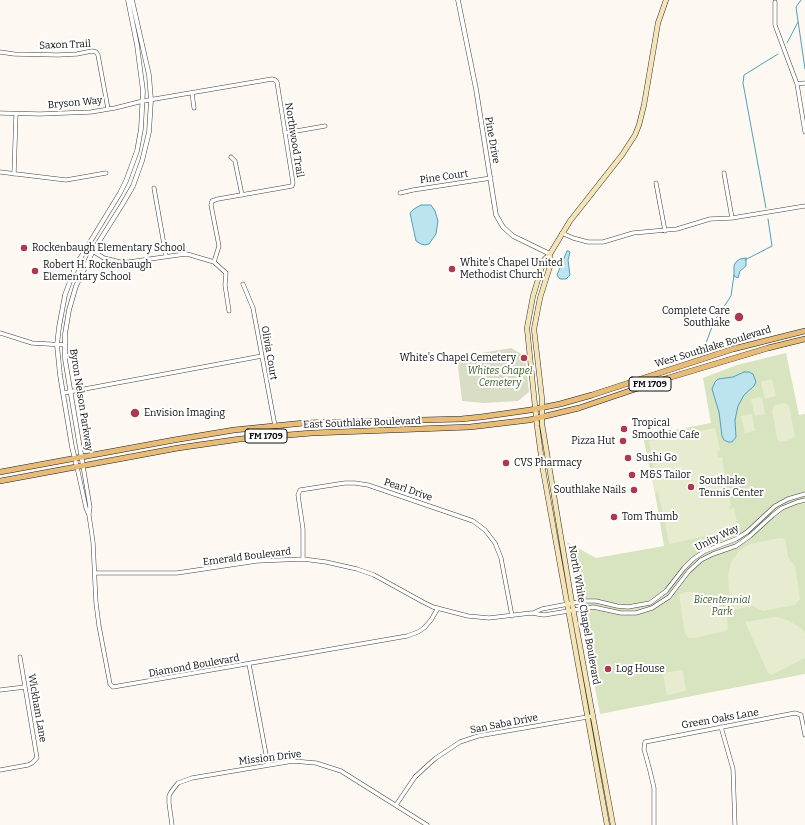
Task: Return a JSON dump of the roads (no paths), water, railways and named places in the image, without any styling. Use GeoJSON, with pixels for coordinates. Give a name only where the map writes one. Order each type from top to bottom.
{"type":"FeatureCollection","features":[{"type":"Feature","properties":{"kind":"main road","name":"North White Chapel Boulevard"},"geometry":{"type":"LineString","coordinates":[[570,603],[548,498],[536,419],[528,349],[527,328],[530,308],[544,260],[550,254],[578,210],[622,155],[634,135],[642,117],[658,23],[666,0]]}},
{"type":"Feature","properties":{"kind":"main road","name":"North White Chapel Boulevard"},"geometry":{"type":"LineString","coordinates":[[550,254],[551,263],[540,298],[534,329],[543,432],[607,825]]}},
{"type":"Feature","properties":{"kind":"main road","name":"West Southlake Boulevard"},"geometry":{"type":"LineString","coordinates":[[536,409],[592,395],[733,349],[805,331]]}},
{"type":"Feature","properties":{"kind":"main road","name":"West Southlake Boulevard"},"geometry":{"type":"LineString","coordinates":[[536,419],[594,404],[668,378],[803,339]]}},
{"type":"Feature","properties":{"kind":"main road","name":"East Southlake Boulevard"},"geometry":{"type":"LineString","coordinates":[[0,472],[196,436],[275,426],[304,423],[431,420],[481,417],[536,409]]}},
{"type":"Feature","properties":{"kind":"main road","name":"East Southlake Boulevard"},"geometry":{"type":"LineString","coordinates":[[0,481],[178,448],[240,439],[312,433],[431,429],[495,425],[536,419]]}},
{"type":"Feature","properties":{"kind":"main road"},"geometry":{"type":"LineString","coordinates":[[431,420],[431,429]]}},
{"type":"Feature","properties":{"kind":"main road"},"geometry":{"type":"LineString","coordinates":[[240,439],[268,433],[275,426]]}},
{"type":"Feature","properties":{"kind":"main road","name":"North White Chapel Boulevard"},"geometry":{"type":"LineString","coordinates":[[590,716],[613,825]]}},
{"type":"Feature","properties":{"kind":"street","name":"Byron Nelson Parkway"},"geometry":{"type":"LineString","coordinates":[[83,466],[65,359],[67,322],[72,297],[78,280],[93,251],[122,205],[138,173],[149,132],[151,100],[149,75],[128,0]]}},
{"type":"Feature","properties":{"kind":"street","name":"Byron Nelson Parkway"},"geometry":{"type":"LineString","coordinates":[[77,467],[63,393],[57,345],[59,327],[65,295],[76,265],[120,193],[137,151],[141,129],[143,101],[142,80],[132,0]]}},
{"type":"Feature","properties":{"kind":"street","name":"Pine Drive"},"geometry":{"type":"LineString","coordinates":[[458,0],[476,89],[496,215],[503,227],[514,236],[550,254]]}},
{"type":"Feature","properties":{"kind":"street"},"geometry":{"type":"LineString","coordinates":[[775,2],[775,25],[797,84],[805,132]]}},
{"type":"Feature","properties":{"kind":"street","name":"Saxon Trail"},"geometry":{"type":"LineString","coordinates":[[0,52],[14,54],[58,55],[77,54],[92,51],[96,52],[98,55],[108,109]]}},
{"type":"Feature","properties":{"kind":"street","name":"Northwood Trail"},"geometry":{"type":"LineString","coordinates":[[151,100],[272,79],[276,80],[277,82],[293,183],[292,186],[212,201],[211,205],[218,246],[214,262]]}},
{"type":"Feature","properties":{"kind":"street"},"geometry":{"type":"LineString","coordinates":[[797,84],[805,83]]}},
{"type":"Feature","properties":{"kind":"street"},"geometry":{"type":"LineString","coordinates":[[192,93],[194,108]]}},
{"type":"Feature","properties":{"kind":"street","name":"Bryson Way"},"geometry":{"type":"LineString","coordinates":[[0,113],[74,113],[108,109],[151,100]]}},
{"type":"Feature","properties":{"kind":"street"},"geometry":{"type":"LineString","coordinates":[[14,174],[16,114]]}},
{"type":"Feature","properties":{"kind":"street"},"geometry":{"type":"LineString","coordinates":[[285,133],[325,126]]}},
{"type":"Feature","properties":{"kind":"street"},"geometry":{"type":"LineString","coordinates":[[231,157],[235,161],[242,195]]}},
{"type":"Feature","properties":{"kind":"street"},"geometry":{"type":"LineString","coordinates":[[0,172],[66,180],[106,173]]}},
{"type":"Feature","properties":{"kind":"street"},"geometry":{"type":"LineString","coordinates":[[724,173],[732,218]]}},
{"type":"Feature","properties":{"kind":"street","name":"Pine Court"},"geometry":{"type":"LineString","coordinates":[[400,193],[491,178]]}},
{"type":"Feature","properties":{"kind":"street"},"geometry":{"type":"LineString","coordinates":[[656,183],[665,231]]}},
{"type":"Feature","properties":{"kind":"street"},"geometry":{"type":"LineString","coordinates":[[154,188],[166,256]]}},
{"type":"Feature","properties":{"kind":"street"},"geometry":{"type":"LineString","coordinates":[[562,233],[588,242],[603,242],[633,233],[677,229],[710,219],[732,218],[805,206]]}},
{"type":"Feature","properties":{"kind":"street"},"geometry":{"type":"LineString","coordinates":[[86,247],[104,258],[120,262],[187,254],[214,262],[226,273],[225,285],[229,311]]}},
{"type":"Feature","properties":{"kind":"street","name":"Olivia Court"},"geometry":{"type":"LineString","coordinates":[[243,284],[253,308],[275,426]]}},
{"type":"Feature","properties":{"kind":"street"},"geometry":{"type":"LineString","coordinates":[[65,295],[72,297]]}},
{"type":"Feature","properties":{"kind":"street"},"geometry":{"type":"LineString","coordinates":[[0,333],[32,343],[65,345]]}},
{"type":"Feature","properties":{"kind":"street"},"geometry":{"type":"LineString","coordinates":[[63,393],[262,356]]}},
{"type":"Feature","properties":{"kind":"street","name":"Diamond Boulevard"},"geometry":{"type":"LineString","coordinates":[[83,466],[90,507],[89,515]]}},
{"type":"Feature","properties":{"kind":"street","name":"Diamond Boulevard"},"geometry":{"type":"LineString","coordinates":[[77,467],[86,508],[89,515],[93,542],[96,603],[99,626],[110,684],[113,687],[414,634],[427,624],[438,608]]}},
{"type":"Feature","properties":{"kind":"street","name":"Pearl Drive"},"geometry":{"type":"LineString","coordinates":[[303,559],[303,529],[298,495],[300,490],[345,483],[368,484],[473,521],[486,530],[495,542],[501,558],[512,616]]}},
{"type":"Feature","properties":{"kind":"street","name":"Unity Way"},"geometry":{"type":"LineString","coordinates":[[570,603],[596,601],[628,607],[650,603],[666,591],[693,559],[705,551],[736,539],[747,532],[775,506],[788,499],[805,494]]}},
{"type":"Feature","properties":{"kind":"street","name":"Unity Way"},"geometry":{"type":"LineString","coordinates":[[571,610],[593,607],[615,612],[629,613],[652,608],[669,597],[688,571],[701,560],[736,546],[750,536],[782,508],[805,500]]}},
{"type":"Feature","properties":{"kind":"street","name":"Emerald Boulevard"},"geometry":{"type":"LineString","coordinates":[[95,573],[177,573],[257,562],[303,559],[326,562],[357,569],[374,575],[423,602],[438,608],[478,618],[532,614],[544,615],[571,610]]}},
{"type":"Feature","properties":{"kind":"street","name":"Emerald Boulevard"},"geometry":{"type":"LineString","coordinates":[[532,614],[542,609],[570,603]]}},
{"type":"Feature","properties":{"kind":"street"},"geometry":{"type":"LineString","coordinates":[[650,603],[652,608]]}},
{"type":"Feature","properties":{"kind":"street","name":"Wickham Lane"},"geometry":{"type":"LineString","coordinates":[[0,770],[28,765],[37,758],[20,657]]}},
{"type":"Feature","properties":{"kind":"street"},"geometry":{"type":"LineString","coordinates":[[249,664],[268,765]]}},
{"type":"Feature","properties":{"kind":"street"},"geometry":{"type":"LineString","coordinates":[[0,690],[25,687]]}},
{"type":"Feature","properties":{"kind":"street","name":"Green Oaks Lane"},"geometry":{"type":"LineString","coordinates":[[654,825],[654,788],[644,749],[644,744],[647,741],[795,713],[801,715],[805,735]]}},
{"type":"Feature","properties":{"kind":"street","name":"San Saba Drive"},"geometry":{"type":"LineString","coordinates":[[396,805],[415,777],[436,758],[460,742],[478,736],[590,716]]}},
{"type":"Feature","properties":{"kind":"street"},"geometry":{"type":"LineString","coordinates":[[721,727],[733,769],[735,825]]}},
{"type":"Feature","properties":{"kind":"street","name":"Mission Drive"},"geometry":{"type":"LineString","coordinates":[[172,825],[169,803],[171,792],[178,783],[187,780],[293,761],[316,762],[350,775],[427,825]]}},
{"type":"Feature","properties":{"kind":"water"},"geometry":{"type":"Polygon","coordinates":[[[421,205],[431,205],[435,211],[438,221],[436,234],[429,244],[425,245],[416,241],[410,213],[421,205]]]}},
{"type":"Feature","properties":{"kind":"water"},"geometry":{"type":"Polygon","coordinates":[[[567,251],[570,252],[568,260],[570,275],[566,279],[560,279],[557,275],[567,251]]]}},
{"type":"Feature","properties":{"kind":"water"},"geometry":{"type":"Polygon","coordinates":[[[746,258],[746,266],[740,271],[738,278],[734,276],[734,265],[736,262],[740,259],[746,258]]]}},
{"type":"Feature","properties":{"kind":"water"},"geometry":{"type":"Polygon","coordinates":[[[744,372],[753,374],[756,382],[754,386],[744,395],[738,406],[735,420],[736,437],[732,442],[728,442],[724,440],[722,436],[719,412],[712,389],[718,379],[733,377],[744,372]]]}},
{"type":"Feature","properties":{"kind":"waterway"},"geometry":{"type":"LineString","coordinates":[[801,0],[796,7],[805,69]]}},
{"type":"Feature","properties":{"kind":"waterway"},"geometry":{"type":"LineString","coordinates":[[787,43],[798,22]]}},
{"type":"Feature","properties":{"kind":"waterway"},"geometry":{"type":"LineString","coordinates":[[766,208],[743,83],[744,75],[778,54]]}},
{"type":"Feature","properties":{"kind":"waterway"},"geometry":{"type":"LineString","coordinates":[[745,260],[772,246],[768,219]]}},
{"type":"Feature","properties":{"kind":"waterway"},"geometry":{"type":"LineString","coordinates":[[704,349],[715,320],[731,296],[734,275]]}},
{"type":"Feature","properties":{"kind":"place","name":"Rockenbaugh Elementary School"},"geometry":{"type":"Point","coordinates":[24,248]}},
{"type":"Feature","properties":{"kind":"place","name":"White's Chapel United Methodist Church"},"geometry":{"type":"Point","coordinates":[452,269]}},
{"type":"Feature","properties":{"kind":"place","name":"Robert H. Rockenbaugh Elementary School"},"geometry":{"type":"Point","coordinates":[35,271]}},
{"type":"Feature","properties":{"kind":"place","name":"Complete Care Southlake"},"geometry":{"type":"Point","coordinates":[739,317]}},
{"type":"Feature","properties":{"kind":"place","name":"White's Chapel Cemetery"},"geometry":{"type":"Point","coordinates":[524,358]}},
{"type":"Feature","properties":{"kind":"place","name":"Envision Imaging"},"geometry":{"type":"Point","coordinates":[135,413]}},
{"type":"Feature","properties":{"kind":"place","name":"Tropical Smoothie Cafe"},"geometry":{"type":"Point","coordinates":[624,429]}},
{"type":"Feature","properties":{"kind":"place","name":"Pizza Hut"},"geometry":{"type":"Point","coordinates":[623,441]}},
{"type":"Feature","properties":{"kind":"place","name":"Sushi Go"},"geometry":{"type":"Point","coordinates":[628,458]}},
{"type":"Feature","properties":{"kind":"place","name":"CVS Pharmacy"},"geometry":{"type":"Point","coordinates":[506,463]}},
{"type":"Feature","properties":{"kind":"place","name":"M&S Tailor"},"geometry":{"type":"Point","coordinates":[632,475]}},
{"type":"Feature","properties":{"kind":"place","name":"Southlake Tennis Center"},"geometry":{"type":"Point","coordinates":[691,487]}},
{"type":"Feature","properties":{"kind":"place","name":"Southlake Nails"},"geometry":{"type":"Point","coordinates":[634,490]}},
{"type":"Feature","properties":{"kind":"place","name":"Tom Thumb"},"geometry":{"type":"Point","coordinates":[614,517]}},
{"type":"Feature","properties":{"kind":"place","name":"Log House"},"geometry":{"type":"Point","coordinates":[608,669]}},
{"type":"Feature","properties":{"kind":"park label","name":"Whites Chapel Cemetery"},"geometry":{"type":"Point","coordinates":[500,376]}},
{"type":"Feature","properties":{"kind":"park label","name":"Bicentennial Park"},"geometry":{"type":"Point","coordinates":[722,606]}}]}
